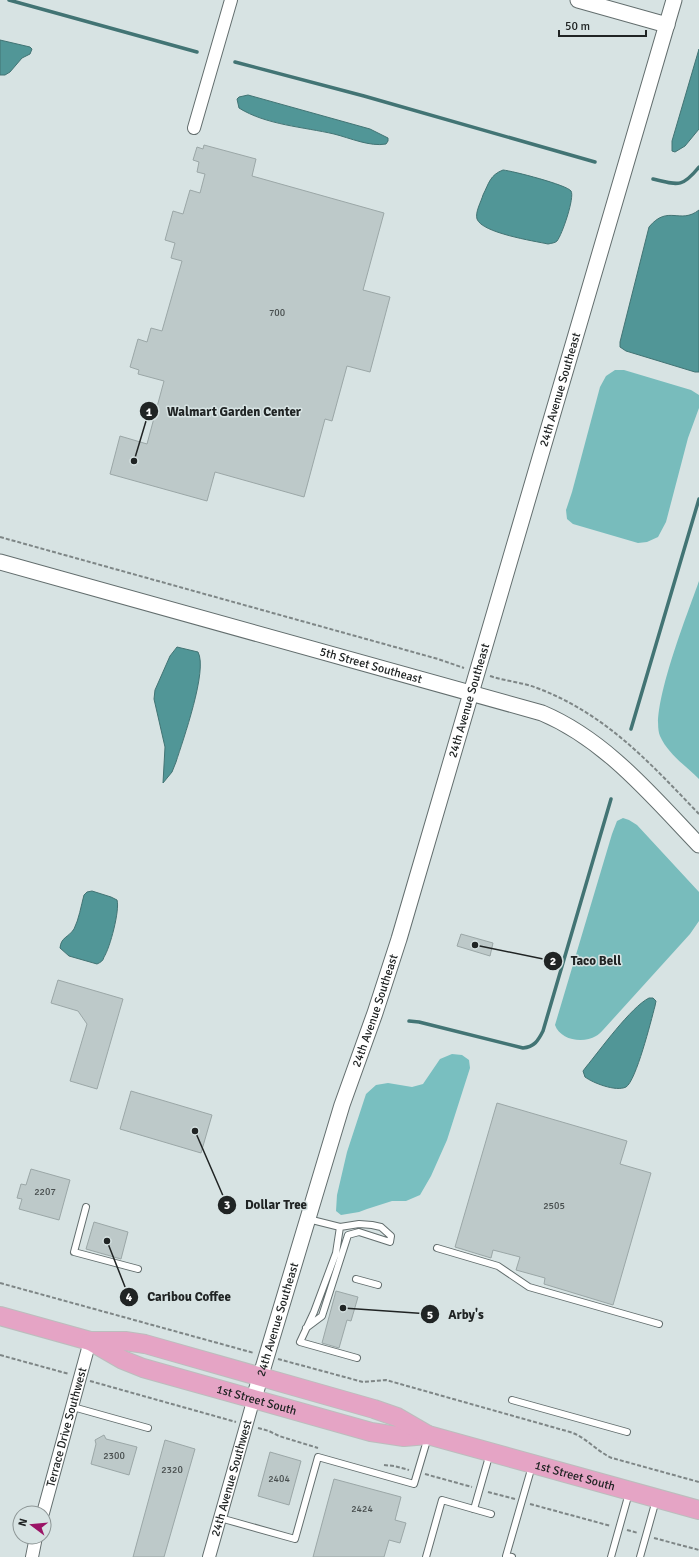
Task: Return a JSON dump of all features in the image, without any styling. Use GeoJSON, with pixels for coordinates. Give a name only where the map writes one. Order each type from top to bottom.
{"type":"FeatureCollection","features":[{"type":"Feature","properties":{"kind":"main road","name":"1st Street South"},"geometry":{"type":"LineString","coordinates":[[0,1316],[90,1341],[123,1360],[143,1368],[388,1435],[404,1437],[428,1435]]}},
{"type":"Feature","properties":{"kind":"main road","name":"1st Street South"},"geometry":{"type":"LineString","coordinates":[[90,1341],[119,1340],[145,1344],[397,1416],[428,1435],[699,1510]]}},
{"type":"Feature","properties":{"kind":"street"},"geometry":{"type":"LineString","coordinates":[[194,128],[231,0]]}},
{"type":"Feature","properties":{"kind":"street"},"geometry":{"type":"LineString","coordinates":[[578,0],[667,25]]}},
{"type":"Feature","properties":{"kind":"street","name":"24th Avenue Southeast"},"geometry":{"type":"LineString","coordinates":[[254,1398],[344,1098],[399,939],[674,0]]}},
{"type":"Feature","properties":{"kind":"street","name":"5th Street Southeast"},"geometry":{"type":"LineString","coordinates":[[0,562],[542,713],[577,731],[603,749],[624,768],[699,845]]}},
{"type":"Feature","properties":{"kind":"street","name":"Terrace Drive Southwest"},"geometry":{"type":"LineString","coordinates":[[45,1505],[90,1341]]}},
{"type":"Feature","properties":{"kind":"street","name":"24th Avenue Southwest"},"geometry":{"type":"LineString","coordinates":[[209,1557],[254,1398]]}},
{"type":"Feature","properties":{"kind":"street"},"geometry":{"type":"LineString","coordinates":[[32,1557],[34,1545]]}},
{"type":"Feature","properties":{"kind":"lane"},"geometry":{"type":"LineString","coordinates":[[86,1207],[74,1252],[138,1269]]}},
{"type":"Feature","properties":{"kind":"lane"},"geometry":{"type":"LineString","coordinates":[[306,1328],[322,1316],[348,1235],[359,1232],[390,1242],[392,1236],[381,1227],[372,1225],[358,1224],[340,1227],[307,1219]]}},
{"type":"Feature","properties":{"kind":"lane"},"geometry":{"type":"LineString","coordinates":[[368,1235],[372,1225]]}},
{"type":"Feature","properties":{"kind":"lane"},"geometry":{"type":"LineString","coordinates":[[340,1227],[336,1253],[314,1312],[300,1342],[357,1358]]}},
{"type":"Feature","properties":{"kind":"lane"},"geometry":{"type":"LineString","coordinates":[[437,1248],[498,1266],[529,1287],[659,1324]]}},
{"type":"Feature","properties":{"kind":"lane"},"geometry":{"type":"LineString","coordinates":[[356,1279],[378,1285]]}},
{"type":"Feature","properties":{"kind":"lane"},"geometry":{"type":"LineString","coordinates":[[512,1400],[628,1432]]}},
{"type":"Feature","properties":{"kind":"lane"},"geometry":{"type":"LineString","coordinates":[[73,1407],[148,1428]]}},
{"type":"Feature","properties":{"kind":"lane"},"geometry":{"type":"LineString","coordinates":[[220,1518],[295,1540],[318,1457],[414,1484],[428,1435]]}},
{"type":"Feature","properties":{"kind":"lane"},"geometry":{"type":"LineString","coordinates":[[474,1510],[490,1453]]}},
{"type":"Feature","properties":{"kind":"lane"},"geometry":{"type":"LineString","coordinates":[[512,1557],[506,1556],[532,1464]]}},
{"type":"Feature","properties":{"kind":"lane"},"geometry":{"type":"LineString","coordinates":[[611,1557],[630,1491]]}},
{"type":"Feature","properties":{"kind":"lane"},"geometry":{"type":"LineString","coordinates":[[640,1557],[656,1498]]}},
{"type":"Feature","properties":{"kind":"lane"},"geometry":{"type":"LineString","coordinates":[[426,1557],[442,1500],[491,1514]]}},
{"type":"Feature","properties":{"kind":"path"},"geometry":{"type":"LineString","coordinates":[[0,537],[438,659],[478,673],[500,679],[521,682],[538,688],[568,701],[597,718],[637,751],[699,814]]}},
{"type":"Feature","properties":{"kind":"path"},"geometry":{"type":"LineString","coordinates":[[0,1283],[237,1349],[363,1382],[386,1380],[570,1432],[577,1434],[599,1451],[612,1458],[699,1482]]}},
{"type":"Feature","properties":{"kind":"path"},"geometry":{"type":"LineString","coordinates":[[0,1355],[269,1431],[278,1436],[322,1449]]}},
{"type":"Feature","properties":{"kind":"path"},"geometry":{"type":"LineString","coordinates":[[381,1466],[394,1466],[418,1472],[699,1550]]}},
{"type":"Feature","properties":{"kind":"shaded area"},"geometry":{"type":"Polygon","coordinates":[[[0,40],[30,47],[32,49],[30,54],[22,58],[10,72],[5,75],[0,75],[0,40]]]}},
{"type":"Feature","properties":{"kind":"shaded area"},"geometry":{"type":"Polygon","coordinates":[[[699,49],[699,129],[685,146],[675,152],[672,151],[672,141],[699,49]]]}},
{"type":"Feature","properties":{"kind":"shaded area"},"geometry":{"type":"Polygon","coordinates":[[[248,95],[370,129],[388,138],[388,141],[386,144],[373,144],[334,134],[273,122],[250,114],[239,108],[237,99],[248,95]]]}},
{"type":"Feature","properties":{"kind":"shaded area"},"geometry":{"type":"Polygon","coordinates":[[[503,170],[560,185],[571,191],[572,195],[567,216],[562,232],[556,242],[548,244],[509,236],[488,228],[481,224],[477,219],[478,207],[489,183],[495,174],[503,170]]]}},
{"type":"Feature","properties":{"kind":"shaded area"},"geometry":{"type":"Polygon","coordinates":[[[699,210],[699,372],[695,372],[626,351],[620,347],[620,342],[649,227],[656,220],[662,217],[668,215],[686,216],[699,210]]]}},
{"type":"Feature","properties":{"kind":"shaded area"},"geometry":{"type":"Polygon","coordinates":[[[615,370],[624,370],[691,390],[699,395],[699,408],[688,438],[666,522],[658,537],[647,542],[638,543],[573,524],[567,519],[566,510],[600,387],[606,376],[615,370]]]}},
{"type":"Feature","properties":{"kind":"shaded area"},"geometry":{"type":"Polygon","coordinates":[[[699,581],[699,779],[663,742],[660,736],[658,723],[665,683],[679,636],[699,581]]]}},
{"type":"Feature","properties":{"kind":"shaded area"},"geometry":{"type":"Polygon","coordinates":[[[177,647],[198,652],[200,674],[189,722],[176,762],[172,772],[163,783],[165,747],[154,699],[155,690],[170,656],[177,647]]]}},
{"type":"Feature","properties":{"kind":"shaded area"},"geometry":{"type":"Polygon","coordinates":[[[623,818],[637,825],[699,892],[699,921],[690,934],[597,1036],[585,1040],[572,1039],[562,1034],[555,1025],[612,834],[617,821],[623,818]]]}},
{"type":"Feature","properties":{"kind":"shaded area"},"geometry":{"type":"Polygon","coordinates":[[[92,891],[117,900],[118,905],[116,920],[109,946],[103,960],[97,964],[69,956],[60,948],[63,940],[74,929],[79,917],[84,895],[87,892],[92,891]]]}},
{"type":"Feature","properties":{"kind":"shaded area"},"geometry":{"type":"Polygon","coordinates":[[[649,998],[653,998],[656,1001],[655,1006],[639,1063],[626,1087],[611,1088],[593,1082],[585,1077],[583,1071],[607,1040],[634,1010],[649,998]]]}},
{"type":"Feature","properties":{"kind":"shaded area"},"geometry":{"type":"Polygon","coordinates":[[[452,1054],[462,1055],[469,1060],[470,1068],[447,1140],[431,1176],[420,1195],[406,1201],[392,1201],[359,1212],[341,1215],[336,1211],[337,1195],[347,1152],[366,1094],[376,1085],[388,1083],[412,1087],[423,1084],[440,1059],[452,1054]]]}},
{"type":"Feature","properties":{"kind":"building"},"geometry":{"type":"Polygon","coordinates":[[[204,145],[256,159],[252,176],[384,213],[363,290],[390,297],[370,372],[347,366],[332,421],[325,419],[304,497],[215,472],[207,501],[110,474],[120,436],[147,444],[164,381],[138,374],[139,370],[130,367],[138,339],[147,342],[151,328],[162,331],[182,261],[171,258],[175,243],[165,240],[173,211],[183,214],[190,190],[200,193],[205,174],[197,172],[199,162],[193,160],[197,147],[203,149],[204,145]]]}},
{"type":"Feature","properties":{"kind":"building"},"geometry":{"type":"Polygon","coordinates":[[[461,934],[493,943],[490,956],[457,946],[461,934]]]}},
{"type":"Feature","properties":{"kind":"building"},"geometry":{"type":"Polygon","coordinates":[[[58,980],[123,999],[97,1089],[70,1081],[87,1024],[78,1011],[51,1003],[58,980]]]}},
{"type":"Feature","properties":{"kind":"building"},"geometry":{"type":"Polygon","coordinates":[[[131,1091],[212,1115],[201,1153],[120,1129],[131,1091]]]}},
{"type":"Feature","properties":{"kind":"building"},"geometry":{"type":"Polygon","coordinates":[[[497,1103],[627,1141],[620,1164],[651,1173],[613,1305],[544,1284],[545,1278],[516,1270],[520,1257],[493,1250],[491,1258],[455,1247],[497,1103]]]}},
{"type":"Feature","properties":{"kind":"building"},"geometry":{"type":"Polygon","coordinates":[[[31,1169],[70,1180],[59,1220],[19,1209],[22,1199],[17,1198],[21,1184],[26,1185],[31,1169]]]}},
{"type":"Feature","properties":{"kind":"building"},"geometry":{"type":"Polygon","coordinates":[[[94,1222],[128,1232],[121,1259],[86,1249],[94,1222]]]}},
{"type":"Feature","properties":{"kind":"building"},"geometry":{"type":"Polygon","coordinates":[[[336,1291],[358,1297],[351,1321],[347,1320],[339,1348],[322,1343],[336,1291]]]}},
{"type":"Feature","properties":{"kind":"building"},"geometry":{"type":"Polygon","coordinates":[[[104,1435],[106,1439],[137,1447],[129,1475],[91,1464],[96,1444],[95,1440],[104,1435]]]}},
{"type":"Feature","properties":{"kind":"building"},"geometry":{"type":"Polygon","coordinates":[[[165,1440],[195,1449],[164,1557],[133,1557],[165,1440]]]}},
{"type":"Feature","properties":{"kind":"building"},"geometry":{"type":"Polygon","coordinates":[[[270,1452],[301,1461],[289,1505],[258,1496],[270,1452]]]}},
{"type":"Feature","properties":{"kind":"building"},"geometry":{"type":"Polygon","coordinates":[[[334,1479],[401,1497],[395,1520],[406,1523],[400,1543],[389,1540],[384,1557],[313,1557],[334,1479]]]}},
{"type":"Feature","properties":{"kind":"waterway"},"geometry":{"type":"LineString","coordinates":[[9,0],[197,52]]}},
{"type":"Feature","properties":{"kind":"waterway"},"geometry":{"type":"LineString","coordinates":[[235,62],[364,96],[595,162]]}},
{"type":"Feature","properties":{"kind":"waterway"},"geometry":{"type":"LineString","coordinates":[[653,179],[668,183],[684,182],[699,167]]}},
{"type":"Feature","properties":{"kind":"waterway"},"geometry":{"type":"LineString","coordinates":[[631,729],[699,499]]}},
{"type":"Feature","properties":{"kind":"waterway"},"geometry":{"type":"LineString","coordinates":[[409,1021],[419,1022],[523,1048],[535,1043],[543,1031],[611,799]]}},
{"type":"Feature","properties":{"kind":"place","name":"Walmart Garden Center"},"geometry":{"type":"Point","coordinates":[134,461]}},
{"type":"Feature","properties":{"kind":"place","name":"Taco Bell"},"geometry":{"type":"Point","coordinates":[475,945]}},
{"type":"Feature","properties":{"kind":"place","name":"Dollar Tree"},"geometry":{"type":"Point","coordinates":[195,1131]}},
{"type":"Feature","properties":{"kind":"place","name":"Caribou Coffee"},"geometry":{"type":"Point","coordinates":[107,1241]}},
{"type":"Feature","properties":{"kind":"place","name":"Arby's"},"geometry":{"type":"Point","coordinates":[343,1308]}}]}
